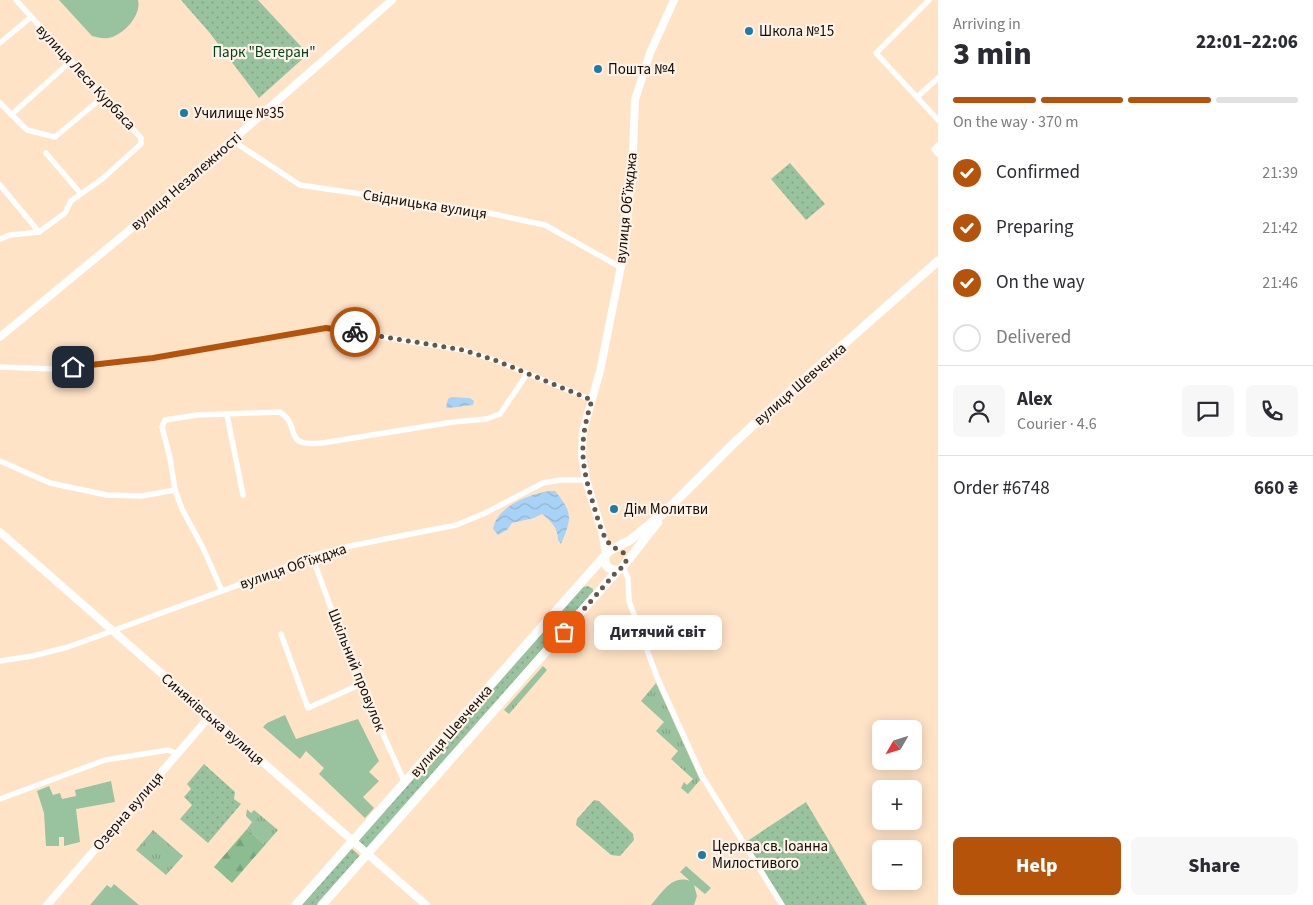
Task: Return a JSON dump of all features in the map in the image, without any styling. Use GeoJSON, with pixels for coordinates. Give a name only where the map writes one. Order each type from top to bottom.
{"type":"FeatureCollection","features":[{"type":"Feature","properties":{"kind":"main road","name":"вулиця Шевченка"},"geometry":{"type":"LineString","coordinates":[[296,905],[610,551],[630,540],[665,512],[777,403],[938,261]]}},
{"type":"Feature","properties":{"kind":"main road","name":"вулиця Шевченка"},"geometry":{"type":"LineString","coordinates":[[322,905],[621,567],[665,512]]}},
{"type":"Feature","properties":{"kind":"main road"},"geometry":{"type":"LineString","coordinates":[[610,551],[623,552],[621,567],[612,570],[607,567],[604,562],[610,551]]}},
{"type":"Feature","properties":{"kind":"street","name":"вулиця Леся Курбаса"},"geometry":{"type":"LineString","coordinates":[[16,0],[141,138],[141,144],[102,179],[71,201],[65,213],[39,232]]}},
{"type":"Feature","properties":{"kind":"street","name":"вулиця Незалежності"},"geometry":{"type":"LineString","coordinates":[[0,337],[138,223],[392,0]]}},
{"type":"Feature","properties":{"kind":"street","name":"вулиця Обʼїжджа"},"geometry":{"type":"LineString","coordinates":[[610,551],[586,480],[582,456],[582,441],[600,371],[625,246],[635,100],[639,82],[656,38],[674,0]]}},
{"type":"Feature","properties":{"kind":"street"},"geometry":{"type":"LineString","coordinates":[[928,0],[876,53],[938,120]]}},
{"type":"Feature","properties":{"kind":"street"},"geometry":{"type":"LineString","coordinates":[[0,43],[31,17]]}},
{"type":"Feature","properties":{"kind":"street"},"geometry":{"type":"LineString","coordinates":[[11,115],[71,61]]}},
{"type":"Feature","properties":{"kind":"street"},"geometry":{"type":"LineString","coordinates":[[917,97],[938,78]]}},
{"type":"Feature","properties":{"kind":"street"},"geometry":{"type":"LineString","coordinates":[[0,103],[27,130],[55,137],[104,96]]}},
{"type":"Feature","properties":{"kind":"street","name":"Свідницька вулиця"},"geometry":{"type":"LineString","coordinates":[[233,140],[256,158],[300,185],[484,212],[546,225],[620,267]]}},
{"type":"Feature","properties":{"kind":"street"},"geometry":{"type":"LineString","coordinates":[[938,145],[934,149],[938,154]]}},
{"type":"Feature","properties":{"kind":"street"},"geometry":{"type":"LineString","coordinates":[[46,153],[81,194]]}},
{"type":"Feature","properties":{"kind":"street"},"geometry":{"type":"LineString","coordinates":[[0,185],[39,232]]}},
{"type":"Feature","properties":{"kind":"street"},"geometry":{"type":"LineString","coordinates":[[0,239],[10,235],[39,232]]}},
{"type":"Feature","properties":{"kind":"street"},"geometry":{"type":"LineString","coordinates":[[0,366],[53,368],[92,366],[153,358],[326,328],[463,350],[497,361],[592,400]]}},
{"type":"Feature","properties":{"kind":"street"},"geometry":{"type":"LineString","coordinates":[[222,591],[204,548],[182,509],[175,490],[162,423],[165,420],[190,416],[268,411],[280,412],[290,421],[298,442],[309,444],[339,441],[453,422],[486,419],[500,414],[527,374]]}},
{"type":"Feature","properties":{"kind":"street"},"geometry":{"type":"LineString","coordinates":[[227,415],[243,495]]}},
{"type":"Feature","properties":{"kind":"street"},"geometry":{"type":"LineString","coordinates":[[0,461],[50,483],[107,495],[141,496],[175,490]]}},
{"type":"Feature","properties":{"kind":"street","name":"вулиця Обʼїжджа"},"geometry":{"type":"LineString","coordinates":[[0,660],[32,656],[68,647],[312,556],[350,546],[456,525],[483,514],[535,485],[561,480],[586,480]]}},
{"type":"Feature","properties":{"kind":"street","name":"Синяківська вулиця"},"geometry":{"type":"LineString","coordinates":[[0,532],[426,905]]}},
{"type":"Feature","properties":{"kind":"street","name":"Шкільний провулок"},"geometry":{"type":"LineString","coordinates":[[312,556],[351,663],[405,783]]}},
{"type":"Feature","properties":{"kind":"street"},"geometry":{"type":"LineString","coordinates":[[621,567],[628,581],[629,600],[657,677],[702,776],[782,905]]}},
{"type":"Feature","properties":{"kind":"street"},"geometry":{"type":"LineString","coordinates":[[281,634],[308,708],[360,684]]}},
{"type":"Feature","properties":{"kind":"street","name":"Озерна вулиця"},"geometry":{"type":"LineString","coordinates":[[47,905],[210,716]]}},
{"type":"Feature","properties":{"kind":"street"},"geometry":{"type":"LineString","coordinates":[[0,799],[105,760],[168,750],[178,754]]}},
{"type":"Feature","properties":{"kind":"green space"},"geometry":{"type":"Polygon","coordinates":[[[59,0],[138,0],[138,6],[134,18],[125,29],[114,36],[104,38],[92,36],[59,0]]]}},
{"type":"Feature","properties":{"kind":"green space","name":"Парк \"Ветеран\""},"geometry":{"type":"Polygon","coordinates":[[[181,0],[258,0],[308,54],[259,98],[209,32],[181,0]]]}},
{"type":"Feature","properties":{"kind":"green space"},"geometry":{"type":"Polygon","coordinates":[[[790,163],[825,204],[806,220],[771,179],[790,163]]]}},
{"type":"Feature","properties":{"kind":"green space"},"geometry":{"type":"Polygon","coordinates":[[[588,586],[593,589],[593,592],[366,849],[356,840],[583,587],[588,586]]]}},
{"type":"Feature","properties":{"kind":"green space"},"geometry":{"type":"Polygon","coordinates":[[[543,666],[547,670],[509,714],[504,710],[543,666]]]}},
{"type":"Feature","properties":{"kind":"green space"},"geometry":{"type":"Polygon","coordinates":[[[656,683],[700,780],[688,794],[681,788],[684,782],[687,785],[693,779],[671,759],[678,751],[656,731],[664,722],[641,701],[656,683]]]}},
{"type":"Feature","properties":{"kind":"green space"},"geometry":{"type":"Polygon","coordinates":[[[285,715],[296,739],[358,719],[379,761],[369,772],[379,781],[363,797],[374,808],[365,818],[319,774],[324,768],[306,751],[300,759],[263,727],[267,723],[285,715]]]}},
{"type":"Feature","properties":{"kind":"green space"},"geometry":{"type":"Polygon","coordinates":[[[204,764],[235,792],[234,799],[241,804],[208,843],[180,819],[192,805],[184,797],[191,789],[187,784],[204,764]]]}},
{"type":"Feature","properties":{"kind":"green space"},"geometry":{"type":"Polygon","coordinates":[[[111,781],[115,802],[76,809],[80,842],[64,846],[64,837],[59,837],[59,846],[46,846],[44,813],[37,791],[49,786],[53,795],[60,793],[62,799],[76,796],[75,790],[111,781]]]}},
{"type":"Feature","properties":{"kind":"green space"},"geometry":{"type":"Polygon","coordinates":[[[594,800],[599,801],[633,834],[634,840],[620,856],[611,855],[576,825],[577,819],[594,800]]]}},
{"type":"Feature","properties":{"kind":"green space"},"geometry":{"type":"Polygon","coordinates":[[[806,802],[867,905],[782,905],[743,844],[806,802]]]}},
{"type":"Feature","properties":{"kind":"green space"},"geometry":{"type":"Polygon","coordinates":[[[247,809],[251,813],[254,810],[278,830],[265,845],[247,829],[252,822],[246,816],[247,809]]]}},
{"type":"Feature","properties":{"kind":"green space"},"geometry":{"type":"Polygon","coordinates":[[[247,829],[265,845],[232,883],[214,867],[247,829]]]}},
{"type":"Feature","properties":{"kind":"green space"},"geometry":{"type":"Polygon","coordinates":[[[153,830],[183,856],[166,875],[136,850],[153,830]]]}},
{"type":"Feature","properties":{"kind":"green space"},"geometry":{"type":"Polygon","coordinates":[[[350,847],[360,856],[317,905],[299,905],[350,847]]]}},
{"type":"Feature","properties":{"kind":"green space"},"geometry":{"type":"Polygon","coordinates":[[[686,866],[711,888],[705,894],[694,885],[697,896],[694,905],[651,905],[663,890],[673,882],[678,880],[690,881],[680,872],[686,866]]]}},
{"type":"Feature","properties":{"kind":"green space"},"geometry":{"type":"Polygon","coordinates":[[[114,884],[139,905],[90,905],[107,885],[111,888],[114,884]]]}},
{"type":"Feature","properties":{"kind":"water"},"geometry":{"type":"Polygon","coordinates":[[[451,397],[470,398],[474,401],[473,405],[448,408],[446,407],[448,399],[451,397]]]}},
{"type":"Feature","properties":{"kind":"water"},"geometry":{"type":"Polygon","coordinates":[[[555,491],[568,511],[569,522],[561,544],[553,525],[542,514],[534,518],[512,523],[507,530],[498,535],[493,529],[500,514],[507,508],[532,495],[555,491]]]}},
{"type":"Feature","properties":{"kind":"way so far"},"geometry":{"type":"LineString","coordinates":[[355,332],[463,350],[497,361],[561,389],[592,400],[582,441],[582,456],[586,480],[602,532],[614,548],[621,550],[625,554],[626,561],[623,567],[618,570],[564,632]]}},
{"type":"Feature","properties":{"kind":"place","name":"Школа №15"},"geometry":{"type":"Point","coordinates":[749,31]}},
{"type":"Feature","properties":{"kind":"place","name":"Пошта №4"},"geometry":{"type":"Point","coordinates":[598,69]}},
{"type":"Feature","properties":{"kind":"place","name":"Училище №35"},"geometry":{"type":"Point","coordinates":[184,113]}},
{"type":"Feature","properties":{"kind":"place","name":"Дім Молитви"},"geometry":{"type":"Point","coordinates":[614,509]}},
{"type":"Feature","properties":{"kind":"place","name":"Дитячий світ"},"geometry":{"type":"Point","coordinates":[564,632]}},
{"type":"Feature","properties":{"kind":"place","name":"Церква св. Іоанна Милостивого"},"geometry":{"type":"Point","coordinates":[702,855]}},
{"type":"Feature","properties":{"kind":"route"},"geometry":{"type":"LineString","coordinates":[[73,367],[153,358],[326,328],[355,332]]}}]}
